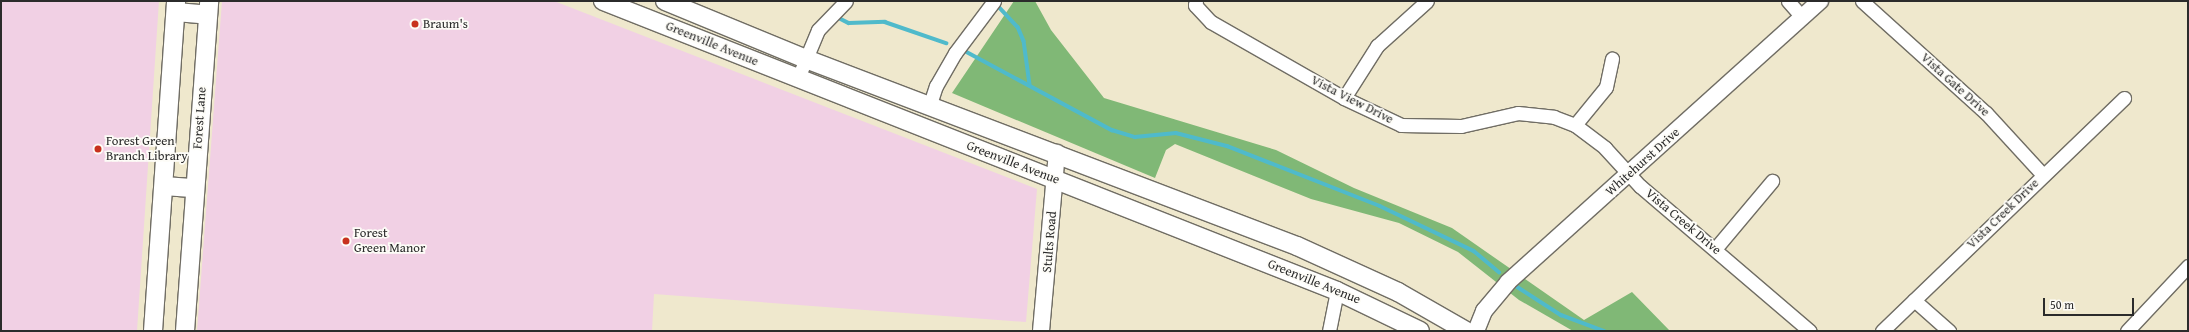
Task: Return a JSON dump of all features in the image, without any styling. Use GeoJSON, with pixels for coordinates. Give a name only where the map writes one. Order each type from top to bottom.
{"type":"FeatureCollection","features":[{"type":"Feature","properties":{"kind":"main road","name":"Greenville Avenue"},"geometry":{"type":"LineString","coordinates":[[603,1],[1337,291],[1420,331]]}},
{"type":"Feature","properties":{"kind":"main road","name":"Greenville Avenue"},"geometry":{"type":"LineString","coordinates":[[665,1],[806,59],[930,104],[1356,271],[1466,331]]}},
{"type":"Feature","properties":{"kind":"main road"},"geometry":{"type":"LineString","coordinates":[[153,331],[176,6],[209,8]]}},
{"type":"Feature","properties":{"kind":"main road","name":"Forest Lane"},"geometry":{"type":"LineString","coordinates":[[185,331],[209,8]]}},
{"type":"Feature","properties":{"kind":"main road"},"geometry":{"type":"LineString","coordinates":[[164,186],[196,188]]}},
{"type":"Feature","properties":{"kind":"street"},"geometry":{"type":"LineString","coordinates":[[798,78],[818,30],[846,1]]}},
{"type":"Feature","properties":{"kind":"street"},"geometry":{"type":"LineString","coordinates":[[930,104],[936,86],[955,53],[994,1]]}},
{"type":"Feature","properties":{"kind":"street"},"geometry":{"type":"LineString","coordinates":[[1344,98],[1378,46],[1427,1]]}},
{"type":"Feature","properties":{"kind":"street"},"geometry":{"type":"LineString","coordinates":[[1788,1],[1802,17]]}},
{"type":"Feature","properties":{"kind":"street","name":"Whitehurst Drive"},"geometry":{"type":"LineString","coordinates":[[1476,331],[1484,311],[1508,282],[1820,1]]}},
{"type":"Feature","properties":{"kind":"street","name":"Vista Gate Drive"},"geometry":{"type":"LineString","coordinates":[[1862,1],[1986,113],[2043,174]]}},
{"type":"Feature","properties":{"kind":"street","name":"Vista View Drive"},"geometry":{"type":"LineString","coordinates":[[1196,3],[1210,22],[1344,98],[1401,124],[1427,128],[1461,126],[1518,113],[1554,117],[1575,126],[1629,174]]}},
{"type":"Feature","properties":{"kind":"street"},"geometry":{"type":"LineString","coordinates":[[1575,126],[1606,87],[1612,59]]}},
{"type":"Feature","properties":{"kind":"street","name":"Vista Creek Drive"},"geometry":{"type":"LineString","coordinates":[[1882,331],[2043,174],[2124,98]]}},
{"type":"Feature","properties":{"kind":"street","name":"Stults Road"},"geometry":{"type":"LineString","coordinates":[[1042,331],[1057,153]]}},
{"type":"Feature","properties":{"kind":"street","name":"Vista Creek Drive"},"geometry":{"type":"LineString","coordinates":[[1629,174],[1810,331]]}},
{"type":"Feature","properties":{"kind":"street"},"geometry":{"type":"LineString","coordinates":[[1715,249],[1772,181]]}},
{"type":"Feature","properties":{"kind":"street"},"geometry":{"type":"LineString","coordinates":[[2127,331],[2188,266]]}},
{"type":"Feature","properties":{"kind":"street"},"geometry":{"type":"LineString","coordinates":[[1329,331],[1337,291]]}},
{"type":"Feature","properties":{"kind":"street"},"geometry":{"type":"LineString","coordinates":[[1914,300],[1949,331]]}},
{"type":"Feature","properties":{"kind":"shaded area"},"geometry":{"type":"Polygon","coordinates":[[[1,1],[159,1],[137,331],[1,331],[1,1]]]}},
{"type":"Feature","properties":{"kind":"shaded area"},"geometry":{"type":"Polygon","coordinates":[[[222,1],[554,1],[1037,189],[1026,322],[654,294],[652,331],[197,331],[222,1]]]}},
{"type":"Feature","properties":{"kind":"green space"},"geometry":{"type":"Polygon","coordinates":[[[1014,1],[1035,1],[1051,30],[1104,98],[1276,150],[1354,188],[1452,228],[1584,320],[1632,292],[1670,331],[1573,331],[1519,300],[1458,252],[1399,223],[1311,199],[1175,144],[1166,150],[1155,178],[952,93],[1014,1]]]}},
{"type":"Feature","properties":{"kind":"waterway"},"geometry":{"type":"LineString","coordinates":[[1000,8],[1018,27],[1024,41],[1030,85]]}},
{"type":"Feature","properties":{"kind":"waterway"},"geometry":{"type":"LineString","coordinates":[[837,17],[849,23],[885,22],[946,43]]}},
{"type":"Feature","properties":{"kind":"waterway"},"geometry":{"type":"LineString","coordinates":[[965,51],[1112,130],[1135,137],[1176,133],[1227,146],[1380,206],[1474,251],[1499,272]]}},
{"type":"Feature","properties":{"kind":"waterway"},"geometry":{"type":"LineString","coordinates":[[1516,286],[1561,315],[1604,331]]}},
{"type":"Feature","properties":{"kind":"place","name":"Braum's"},"geometry":{"type":"Point","coordinates":[415,24]}},
{"type":"Feature","properties":{"kind":"place","name":"Forest Green Branch Library"},"geometry":{"type":"Point","coordinates":[98,149]}},
{"type":"Feature","properties":{"kind":"place","name":"Forest Green Manor"},"geometry":{"type":"Point","coordinates":[346,241]}}]}
